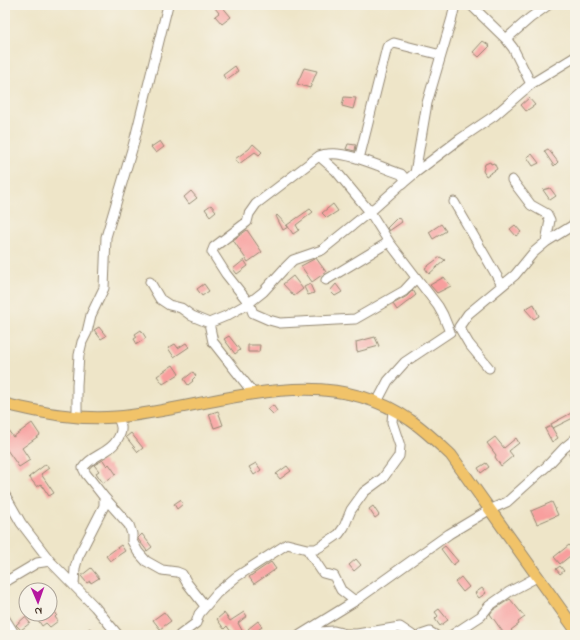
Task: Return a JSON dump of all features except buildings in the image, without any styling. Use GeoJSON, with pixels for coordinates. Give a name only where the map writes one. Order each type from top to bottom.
{"type":"FeatureCollection","features":[{"type":"Feature","properties":{"kind":"main road"},"geometry":{"type":"LineString","coordinates":[[5,404],[49,414],[77,418],[117,417],[294,388],[329,390],[358,396],[376,402],[409,419],[425,431],[451,455],[575,628]]}},
{"type":"Feature","properties":{"kind":"street"},"geometry":{"type":"LineString","coordinates":[[77,418],[79,355],[91,315],[104,288],[106,237],[134,146],[168,5]]}},
{"type":"Feature","properties":{"kind":"street"},"geometry":{"type":"LineString","coordinates":[[414,173],[427,103],[455,5]]}},
{"type":"Feature","properties":{"kind":"street"},"geometry":{"type":"LineString","coordinates":[[471,5],[506,39],[513,48],[531,84]]}},
{"type":"Feature","properties":{"kind":"street"},"geometry":{"type":"LineString","coordinates":[[506,39],[530,18],[548,5]]}},
{"type":"Feature","properties":{"kind":"street"},"geometry":{"type":"LineString","coordinates":[[359,159],[387,47],[394,44],[441,55]]}},
{"type":"Feature","properties":{"kind":"street"},"geometry":{"type":"LineString","coordinates":[[150,282],[160,299],[169,305],[181,308],[192,316],[209,323],[249,303],[263,292],[293,260],[322,250],[370,212],[414,173],[494,116],[531,84],[575,57]]}},
{"type":"Feature","properties":{"kind":"street"},"geometry":{"type":"LineString","coordinates":[[370,212],[406,180],[401,174],[341,154],[319,156],[256,204],[249,214],[247,222],[214,247],[212,252],[249,303],[253,313],[280,323],[355,319],[404,291],[416,278]]}},
{"type":"Feature","properties":{"kind":"street"},"geometry":{"type":"LineString","coordinates":[[319,156],[336,171],[370,212],[389,242],[438,306],[450,332]]}},
{"type":"Feature","properties":{"kind":"street"},"geometry":{"type":"LineString","coordinates":[[512,180],[531,205],[547,214],[550,220],[546,242]]}},
{"type":"Feature","properties":{"kind":"street"},"geometry":{"type":"LineString","coordinates":[[454,202],[502,285]]}},
{"type":"Feature","properties":{"kind":"street"},"geometry":{"type":"LineString","coordinates":[[376,402],[388,381],[405,362],[459,327],[468,314],[515,275],[533,253],[546,242],[575,224]]}},
{"type":"Feature","properties":{"kind":"street"},"geometry":{"type":"LineString","coordinates":[[326,280],[389,242]]}},
{"type":"Feature","properties":{"kind":"street"},"geometry":{"type":"LineString","coordinates":[[209,323],[213,342],[254,394]]}},
{"type":"Feature","properties":{"kind":"street"},"geometry":{"type":"LineString","coordinates":[[459,327],[469,344],[489,368]]}},
{"type":"Feature","properties":{"kind":"street"},"geometry":{"type":"LineString","coordinates":[[180,635],[196,623],[199,614],[217,593],[236,577],[286,544],[307,549],[316,549],[339,534],[344,527],[351,510],[364,492],[383,478],[399,456],[400,446],[392,422],[393,410]]}},
{"type":"Feature","properties":{"kind":"street"},"geometry":{"type":"LineString","coordinates":[[117,417],[121,424],[121,434],[114,447],[87,462],[84,468],[86,474],[129,525],[132,534],[132,541],[138,552],[146,561],[162,570],[182,574],[205,606]]}},
{"type":"Feature","properties":{"kind":"street"},"geometry":{"type":"LineString","coordinates":[[304,633],[355,601],[448,534],[489,510],[507,502],[575,439]]}},
{"type":"Feature","properties":{"kind":"street"},"geometry":{"type":"LineString","coordinates":[[5,495],[21,523],[50,561],[95,607],[118,635]]}},
{"type":"Feature","properties":{"kind":"street"},"geometry":{"type":"LineString","coordinates":[[74,585],[75,568],[78,557],[104,506],[104,497]]}},
{"type":"Feature","properties":{"kind":"street"},"geometry":{"type":"LineString","coordinates":[[307,549],[323,573],[334,576],[341,590],[355,601]]}},
{"type":"Feature","properties":{"kind":"street"},"geometry":{"type":"LineString","coordinates":[[5,582],[37,564],[50,561]]}},
{"type":"Feature","properties":{"kind":"street"},"geometry":{"type":"LineString","coordinates":[[452,635],[481,616],[488,606],[509,592],[537,577]]}},
{"type":"Feature","properties":{"kind":"street"},"geometry":{"type":"LineString","coordinates":[[5,619],[15,635]]}},
{"type":"Feature","properties":{"kind":"street"},"geometry":{"type":"LineString","coordinates":[[304,633],[334,631],[346,634],[357,634],[400,627],[412,635]]}},
{"type":"Feature","properties":{"kind":"street"},"geometry":{"type":"LineString","coordinates":[[421,635],[430,632],[435,635]]}}]}
